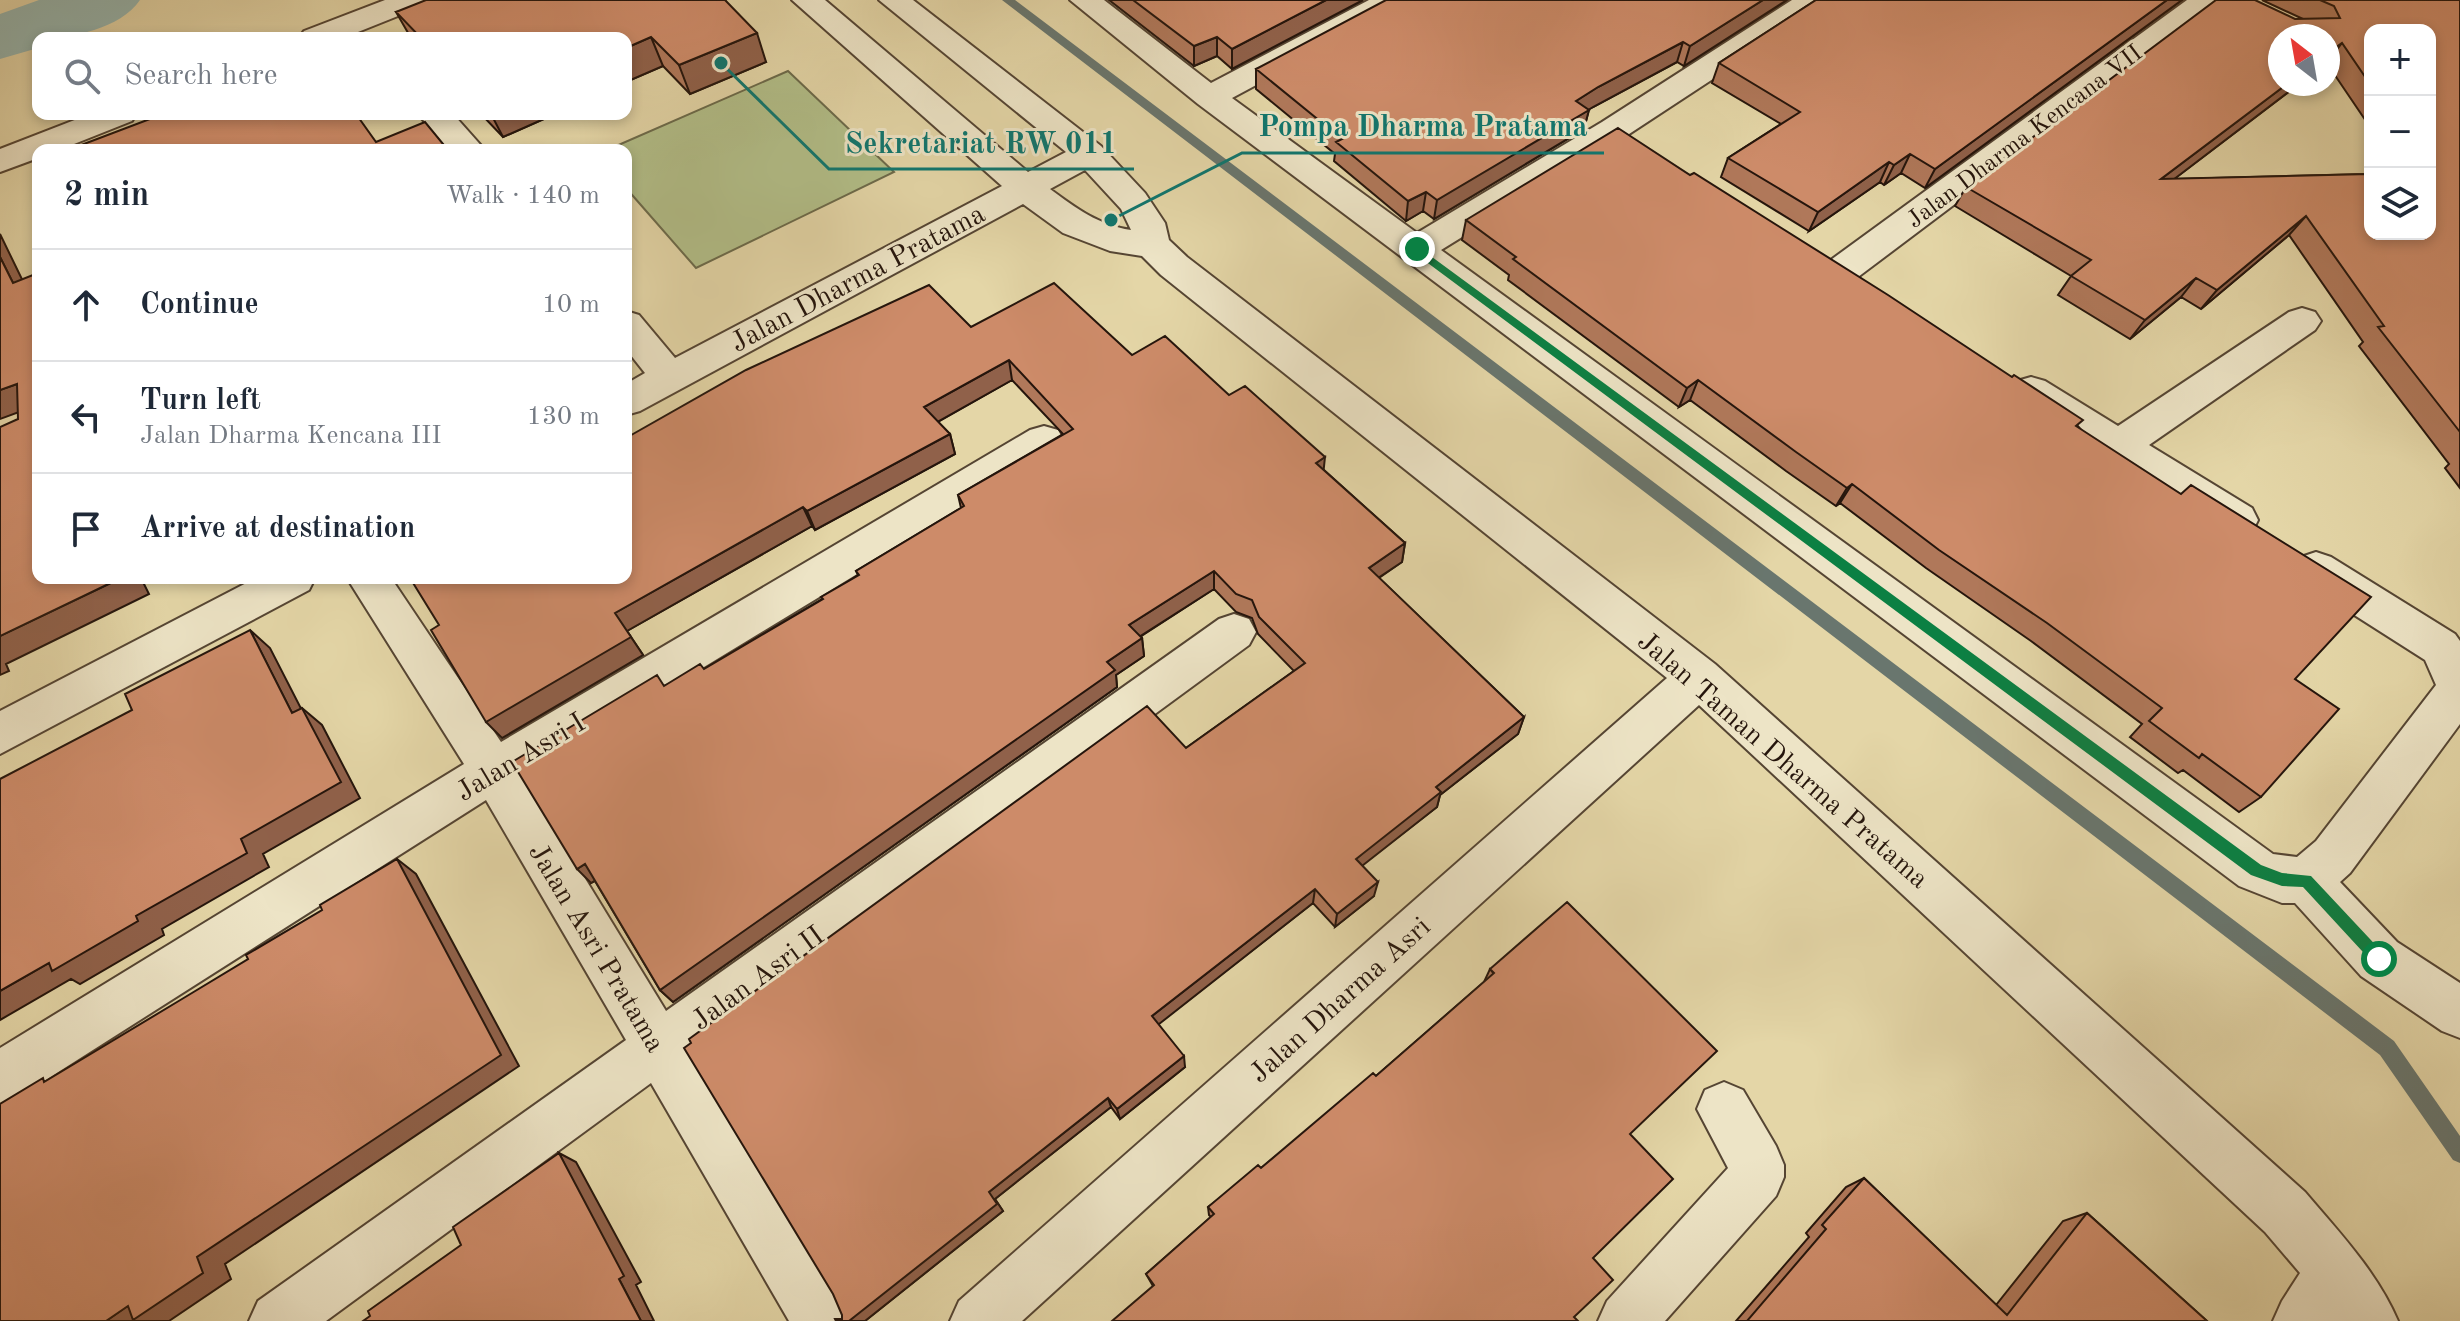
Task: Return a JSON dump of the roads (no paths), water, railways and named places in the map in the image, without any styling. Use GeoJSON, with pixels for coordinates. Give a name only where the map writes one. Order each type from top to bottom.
{"type":"FeatureCollection","features":[{"type":"Feature","properties":{"kind":"street"},"geometry":{"type":"LineString","coordinates":[[364,30],[412,0]]}},
{"type":"Feature","properties":{"kind":"street"},"geometry":{"type":"LineString","coordinates":[[807,0],[1025,188],[1075,225],[1110,239],[1152,245]]}},
{"type":"Feature","properties":{"kind":"street"},"geometry":{"type":"LineString","coordinates":[[1085,0],[1209,97],[2256,870],[2282,880],[2306,880],[2333,857],[2448,705],[2458,686],[2454,669],[2440,647],[2000,371]]}},
{"type":"Feature","properties":{"kind":"street"},"geometry":{"type":"LineString","coordinates":[[1209,97],[1392,0]]}},
{"type":"Feature","properties":{"kind":"street"},"geometry":{"type":"LineString","coordinates":[[1417,249],[1628,137],[1813,0]]}},
{"type":"Feature","properties":{"kind":"street","name":"Jalan Dharma Kencana VII"},"geometry":{"type":"LineString","coordinates":[[1841,271],[2207,0]]}},
{"type":"Feature","properties":{"kind":"street"},"geometry":{"type":"LineString","coordinates":[[859,45],[905,9],[944,3]]}},
{"type":"Feature","properties":{"kind":"street","name":"Jalan Taman Dharma Pratama"},"geometry":{"type":"LineString","coordinates":[[905,9],[1089,154],[1133,201],[1147,223],[1152,245],[1199,286],[1699,677],[2285,1212],[2335,1271],[2369,1321]]}},
{"type":"Feature","properties":{"kind":"street"},"geometry":{"type":"LineString","coordinates":[[43,144],[105,120]]}},
{"type":"Feature","properties":{"kind":"street"},"geometry":{"type":"LineString","coordinates":[[440,120],[462,144]]}},
{"type":"Feature","properties":{"kind":"street"},"geometry":{"type":"LineString","coordinates":[[0,161],[32,148]]}},
{"type":"Feature","properties":{"kind":"street","name":"Jalan Dharma Pratama"},"geometry":{"type":"LineString","coordinates":[[632,398],[1089,154]]}},
{"type":"Feature","properties":{"kind":"street"},"geometry":{"type":"LineString","coordinates":[[2119,446],[2302,321]]}},
{"type":"Feature","properties":{"kind":"street"},"geometry":{"type":"LineString","coordinates":[[632,331],[670,377]]}},
{"type":"Feature","properties":{"kind":"street","name":"Jalan Asri I"},"geometry":{"type":"LineString","coordinates":[[0,1078],[494,770],[1044,441]]}},
{"type":"Feature","properties":{"kind":"street"},"geometry":{"type":"LineString","coordinates":[[0,734],[283,584]]}},
{"type":"Feature","properties":{"kind":"street","name":"Jalan Asri Pratama"},"geometry":{"type":"LineString","coordinates":[[372,584],[494,770],[821,1321]]}},
{"type":"Feature","properties":{"kind":"street","name":"Jalan Asri II"},"geometry":{"type":"LineString","coordinates":[[278,1321],[1234,632]]}},
{"type":"Feature","properties":{"kind":"street","name":"Jalan Dharma Asri"},"geometry":{"type":"LineString","coordinates":[[979,1321],[1699,677]]}},
{"type":"Feature","properties":{"kind":"street"},"geometry":{"type":"LineString","coordinates":[[2306,880],[2379,959],[2460,1013]]}},
{"type":"Feature","properties":{"kind":"street"},"geometry":{"type":"LineString","coordinates":[[1627,1321],[1757,1177],[1757,1165],[1724,1109]]}},
{"type":"Feature","properties":{"kind":"street"},"geometry":{"type":"LineString","coordinates":[[2302,1321],[2335,1271]]}},
{"type":"Feature","properties":{"kind":"waterway"},"geometry":{"type":"LineString","coordinates":[[0,38],[105,0]]}},
{"type":"Feature","properties":{"kind":"waterway"},"geometry":{"type":"LineString","coordinates":[[1008,0],[2387,1048],[2460,1153]]}},
{"type":"Feature","properties":{"kind":"place","name":"Sekretariat RW 011"},"geometry":{"type":"Point","coordinates":[721,63]}},
{"type":"Feature","properties":{"kind":"place","name":"Pompa Dharma Pratama"},"geometry":{"type":"Point","coordinates":[1111,220]}}]}
